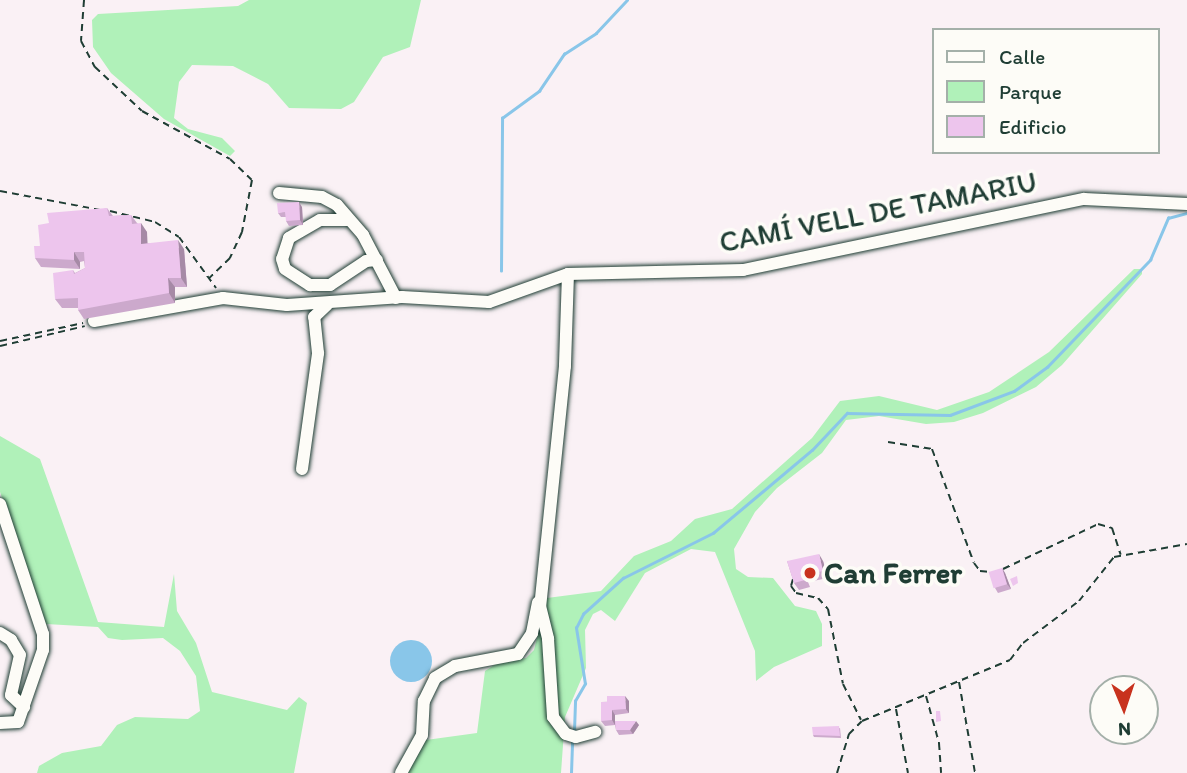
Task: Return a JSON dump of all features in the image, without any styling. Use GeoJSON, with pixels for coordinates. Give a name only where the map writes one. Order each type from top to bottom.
{"type":"FeatureCollection","features":[{"type":"Feature","properties":{"kind":"street"},"geometry":{"type":"LineString","coordinates":[[279,193],[322,197],[349,220],[377,260],[396,298]]}},
{"type":"Feature","properties":{"kind":"street","name":"CAMÍ VELL DE TAMARIU"},"geometry":{"type":"LineString","coordinates":[[94,321],[206,299],[286,305],[396,298],[489,302],[568,274],[743,270],[1084,199],[1187,204]]}},
{"type":"Feature","properties":{"kind":"street"},"geometry":{"type":"LineString","coordinates":[[349,220],[320,220],[289,238],[282,259],[285,269],[310,285],[330,285],[366,261],[377,260]]}},
{"type":"Feature","properties":{"kind":"street"},"geometry":{"type":"LineString","coordinates":[[401,773],[422,735],[424,701],[435,678],[456,666],[518,654],[532,633],[540,596],[565,366],[568,274]]}},
{"type":"Feature","properties":{"kind":"street"},"geometry":{"type":"LineString","coordinates":[[302,469],[318,353],[314,317],[331,303]]}},
{"type":"Feature","properties":{"kind":"street"},"geometry":{"type":"LineString","coordinates":[[0,505],[43,634],[43,650],[18,722],[0,723]]}},
{"type":"Feature","properties":{"kind":"street"},"geometry":{"type":"LineString","coordinates":[[540,596],[548,639],[553,717],[566,734],[576,737],[595,732]]}},
{"type":"Feature","properties":{"kind":"street"},"geometry":{"type":"LineString","coordinates":[[0,633],[11,640],[20,655],[12,695],[24,707]]}},
{"type":"Feature","properties":{"kind":"path"},"geometry":{"type":"LineString","coordinates":[[84,0],[81,41],[96,67],[153,119],[230,159],[252,180],[242,232],[230,258],[209,278]]}},
{"type":"Feature","properties":{"kind":"path"},"geometry":{"type":"LineString","coordinates":[[0,191],[46,196],[155,222],[188,246],[209,278],[231,299]]}},
{"type":"Feature","properties":{"kind":"path"},"geometry":{"type":"LineString","coordinates":[[0,341],[94,321]]}},
{"type":"Feature","properties":{"kind":"path"},"geometry":{"type":"LineString","coordinates":[[888,442],[932,449],[980,571],[1004,569],[1098,524],[1112,528],[1121,556]]}},
{"type":"Feature","properties":{"kind":"path"},"geometry":{"type":"LineString","coordinates":[[837,773],[849,734],[862,721],[1010,660],[1023,643],[1079,601],[1109,561],[1121,556],[1187,544]]}},
{"type":"Feature","properties":{"kind":"path"},"geometry":{"type":"LineString","coordinates":[[794,578],[791,586],[796,593],[818,598],[828,609],[843,684],[862,721]]}},
{"type":"Feature","properties":{"kind":"path"},"geometry":{"type":"LineString","coordinates":[[959,682],[975,773]]}},
{"type":"Feature","properties":{"kind":"path"},"geometry":{"type":"LineString","coordinates":[[926,695],[939,743],[941,773]]}},
{"type":"Feature","properties":{"kind":"path"},"geometry":{"type":"LineString","coordinates":[[895,707],[908,773]]}},
{"type":"Feature","properties":{"kind":"green space"},"geometry":{"type":"Polygon","coordinates":[[[249,0],[421,0],[410,47],[383,57],[354,102],[341,109],[289,108],[268,84],[233,66],[192,65],[179,82],[174,118],[188,129],[222,138],[235,151],[230,156],[164,119],[111,73],[93,47],[92,20],[98,14],[238,6],[249,0]]]}},
{"type":"Feature","properties":{"kind":"green space"},"geometry":{"type":"Polygon","coordinates":[[[1134,269],[1142,269],[1142,274],[1062,365],[1036,387],[983,413],[954,422],[926,424],[879,416],[846,420],[822,453],[777,488],[755,512],[734,549],[736,569],[748,577],[773,578],[795,606],[816,611],[822,624],[822,646],[774,667],[756,681],[755,651],[715,552],[691,549],[645,573],[615,621],[601,610],[593,614],[585,630],[586,668],[565,717],[561,773],[407,773],[426,740],[477,733],[485,671],[496,664],[526,658],[534,650],[547,598],[601,591],[634,556],[671,541],[695,519],[732,509],[812,438],[840,401],[879,396],[937,410],[989,392],[1049,352],[1134,269]]]}},
{"type":"Feature","properties":{"kind":"green space"},"geometry":{"type":"Polygon","coordinates":[[[0,436],[40,459],[98,622],[164,627],[174,574],[177,611],[196,643],[212,692],[287,710],[299,697],[307,703],[294,773],[37,773],[39,766],[62,753],[101,746],[117,725],[135,717],[188,719],[200,711],[196,676],[180,651],[163,638],[122,640],[108,638],[98,627],[46,624],[0,492],[0,436]]]}},
{"type":"Feature","properties":{"kind":"water"},"geometry":{"type":"Polygon","coordinates":[[[411,640],[426,646],[432,661],[426,676],[411,682],[396,676],[390,661],[396,646],[411,640]]]}},
{"type":"Feature","properties":{"kind":"building"},"geometry":{"type":"Polygon","coordinates":[[[299,202],[300,220],[286,221],[285,212],[278,213],[277,203],[299,202]]]}},
{"type":"Feature","properties":{"kind":"building"},"geometry":{"type":"Polygon","coordinates":[[[107,208],[109,216],[131,215],[132,224],[141,223],[141,244],[178,240],[181,278],[168,278],[169,293],[78,310],[78,298],[55,299],[53,273],[73,270],[74,274],[85,268],[84,252],[74,252],[74,260],[35,258],[34,246],[40,246],[38,225],[49,223],[47,213],[107,208]]]}},
{"type":"Feature","properties":{"kind":"building"},"geometry":{"type":"Polygon","coordinates":[[[819,554],[823,571],[803,575],[805,580],[794,583],[787,561],[819,554]]]}},
{"type":"Feature","properties":{"kind":"building"},"geometry":{"type":"Polygon","coordinates":[[[1002,568],[1007,584],[994,588],[989,572],[1002,568]]]}},
{"type":"Feature","properties":{"kind":"building"},"geometry":{"type":"Polygon","coordinates":[[[1017,576],[1018,583],[1013,586],[1010,579],[1017,576]]]}},
{"type":"Feature","properties":{"kind":"building"},"geometry":{"type":"Polygon","coordinates":[[[607,696],[625,696],[626,709],[612,710],[612,720],[601,721],[601,702],[607,702],[607,696]]]}},
{"type":"Feature","properties":{"kind":"building"},"geometry":{"type":"Polygon","coordinates":[[[936,711],[940,711],[941,721],[936,722],[936,711]]]}},
{"type":"Feature","properties":{"kind":"building"},"geometry":{"type":"Polygon","coordinates":[[[615,721],[636,721],[630,730],[616,730],[615,721]]]}},
{"type":"Feature","properties":{"kind":"building"},"geometry":{"type":"Polygon","coordinates":[[[839,726],[840,736],[813,735],[812,727],[839,726]]]}},
{"type":"Feature","properties":{"kind":"waterway"},"geometry":{"type":"LineString","coordinates":[[501,271],[502,118],[539,91],[564,54],[596,33],[627,0]]}},
{"type":"Feature","properties":{"kind":"waterway"},"geometry":{"type":"LineString","coordinates":[[574,731],[575,701],[585,684],[576,628],[583,614],[623,578],[713,533],[812,450],[847,413],[950,415],[1014,391],[1047,367],[1150,260],[1168,218],[1187,213]]}},
{"type":"Feature","properties":{"kind":"waterway"},"geometry":{"type":"LineString","coordinates":[[571,773],[572,741]]}},
{"type":"Feature","properties":{"kind":"place","name":"Can Ferrer"},"geometry":{"type":"Point","coordinates":[810,573]}}]}
